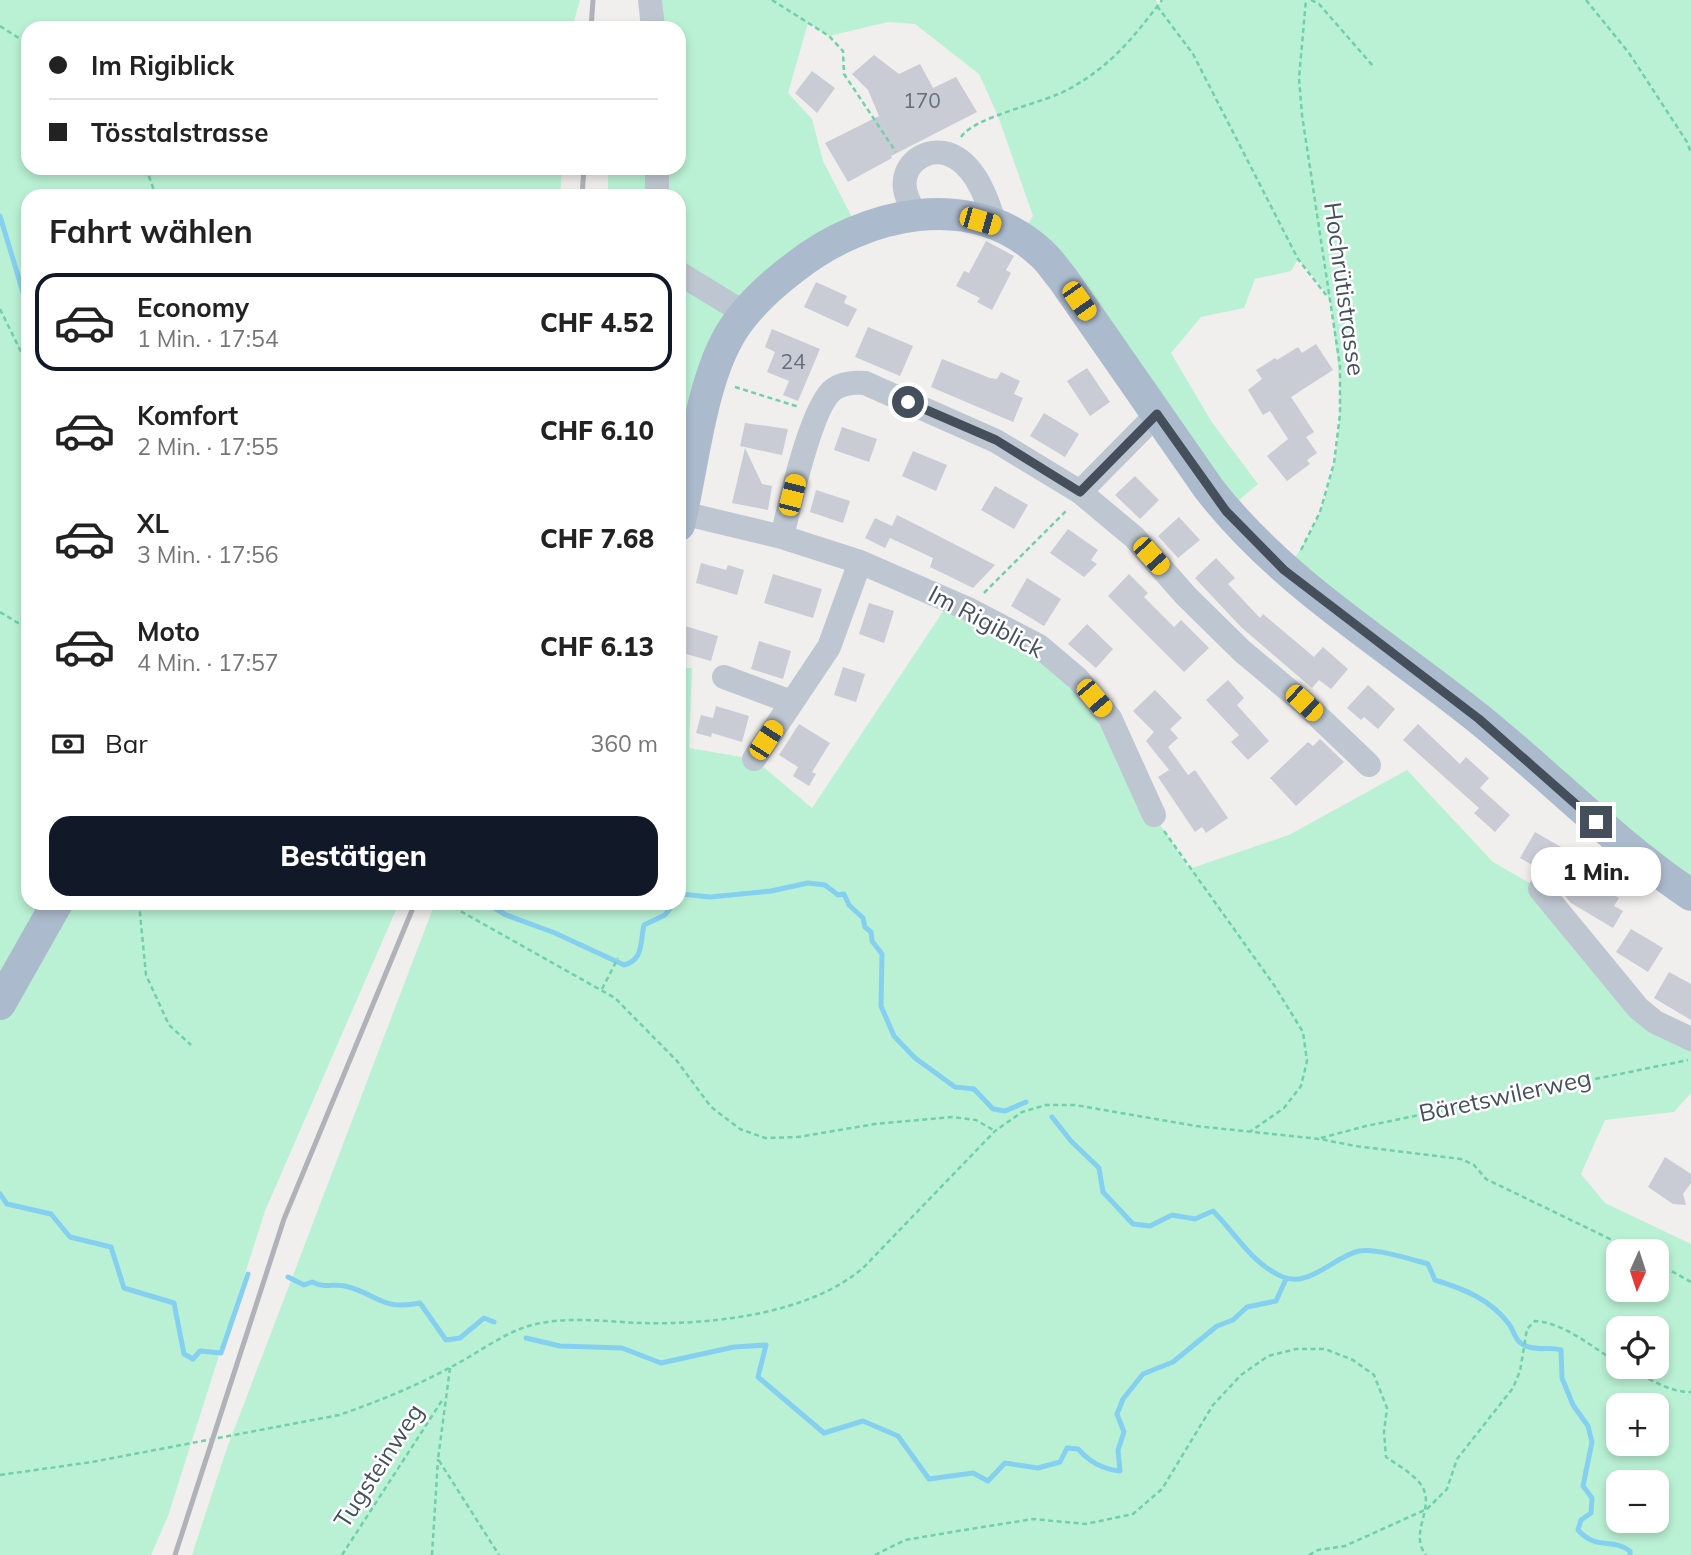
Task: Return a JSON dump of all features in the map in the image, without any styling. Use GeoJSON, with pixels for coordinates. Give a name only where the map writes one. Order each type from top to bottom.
{"type":"FeatureCollection","features":[{"type":"Feature","properties":{"kind":"main road"},"geometry":{"type":"LineString","coordinates":[[686,492],[711,380],[731,332],[779,279],[827,245],[858,229],[915,214],[966,217],[995,225],[1019,237],[1042,254],[1071,290],[1226,511],[1284,570],[1479,719],[1616,839],[1691,895]]}},
{"type":"Feature","properties":{"kind":"main road"},"geometry":{"type":"LineString","coordinates":[[0,1004],[53,910]]}},
{"type":"Feature","properties":{"kind":"street"},"geometry":{"type":"LineString","coordinates":[[650,0],[652,21]]}},
{"type":"Feature","properties":{"kind":"street"},"geometry":{"type":"LineString","coordinates":[[915,214],[904,187],[910,167],[915,159],[927,153],[950,154],[974,177],[989,204],[995,225]]}},
{"type":"Feature","properties":{"kind":"street"},"geometry":{"type":"LineString","coordinates":[[686,277],[746,314]]}},
{"type":"Feature","properties":{"kind":"street"},"geometry":{"type":"LineString","coordinates":[[782,537],[797,474],[819,413],[833,390],[852,382],[865,383],[996,440],[1080,492],[1134,537],[1186,596],[1242,651],[1304,703],[1369,765]]}},
{"type":"Feature","properties":{"kind":"street"},"geometry":{"type":"LineString","coordinates":[[1080,492],[1157,414]]}},
{"type":"Feature","properties":{"kind":"street","name":"Im Rigiblick"},"geometry":{"type":"LineString","coordinates":[[686,520],[782,537],[860,562],[968,609],[1039,646],[1078,679],[1110,718],[1154,815]]}},
{"type":"Feature","properties":{"kind":"street"},"geometry":{"type":"LineString","coordinates":[[754,759],[829,647],[860,562]]}},
{"type":"Feature","properties":{"kind":"street"},"geometry":{"type":"LineString","coordinates":[[724,677],[791,702]]}},
{"type":"Feature","properties":{"kind":"street"},"geometry":{"type":"LineString","coordinates":[[1540,889],[1638,1008],[1655,1023],[1691,1040]]}},
{"type":"Feature","properties":{"kind":"path"},"geometry":{"type":"LineString","coordinates":[[772,0],[829,36],[843,51],[845,74],[897,154],[910,167]]}},
{"type":"Feature","properties":{"kind":"path"},"geometry":{"type":"LineString","coordinates":[[950,154],[965,132],[1067,90],[1101,68],[1132,41],[1162,0]]}},
{"type":"Feature","properties":{"kind":"path","name":"Hochrütistrasse"},"geometry":{"type":"LineString","coordinates":[[1284,570],[1303,546],[1320,512],[1334,463],[1340,414],[1340,366],[1328,298],[1300,90],[1300,41],[1306,0]]}},
{"type":"Feature","properties":{"kind":"path"},"geometry":{"type":"LineString","coordinates":[[1311,0],[1319,4],[1373,66]]}},
{"type":"Feature","properties":{"kind":"path"},"geometry":{"type":"LineString","coordinates":[[1586,0],[1629,53],[1687,142],[1691,153]]}},
{"type":"Feature","properties":{"kind":"path"},"geometry":{"type":"LineString","coordinates":[[1157,6],[1193,54],[1298,259],[1328,298]]}},
{"type":"Feature","properties":{"kind":"path"},"geometry":{"type":"LineString","coordinates":[[0,26],[21,40]]}},
{"type":"Feature","properties":{"kind":"path"},"geometry":{"type":"LineString","coordinates":[[0,309],[21,352]]}},
{"type":"Feature","properties":{"kind":"path"},"geometry":{"type":"LineString","coordinates":[[711,380],[819,413]]}},
{"type":"Feature","properties":{"kind":"path"},"geometry":{"type":"LineString","coordinates":[[968,609],[1075,502],[1080,492]]}},
{"type":"Feature","properties":{"kind":"path"},"geometry":{"type":"LineString","coordinates":[[0,612],[21,625]]}},
{"type":"Feature","properties":{"kind":"path"},"geometry":{"type":"LineString","coordinates":[[1154,815],[1189,869],[1274,985],[1303,1032],[1307,1061],[1301,1086],[1284,1108],[1251,1131]]}},
{"type":"Feature","properties":{"kind":"path"},"geometry":{"type":"LineString","coordinates":[[140,910],[146,975],[169,1025],[191,1045]]}},
{"type":"Feature","properties":{"kind":"path"},"geometry":{"type":"LineString","coordinates":[[459,910],[615,998],[677,1061],[711,1107],[740,1129],[765,1138],[798,1138],[875,1124],[952,1117],[976,1120],[995,1131]]}},
{"type":"Feature","properties":{"kind":"path"},"geometry":{"type":"LineString","coordinates":[[602,990],[618,958]]}},
{"type":"Feature","properties":{"kind":"path","name":"Bäretswilerweg"},"geometry":{"type":"LineString","coordinates":[[1320,1139],[1366,1126],[1691,1059]]}},
{"type":"Feature","properties":{"kind":"path"},"geometry":{"type":"LineString","coordinates":[[0,1475],[92,1461],[339,1415],[450,1368],[520,1329],[541,1323],[648,1323],[743,1315],[795,1306],[829,1293],[864,1268],[995,1131],[1023,1112],[1056,1104],[1196,1126],[1320,1139],[1461,1159],[1474,1165],[1486,1179],[1610,1239]]}},
{"type":"Feature","properties":{"kind":"path"},"geometry":{"type":"LineString","coordinates":[[1670,1270],[1691,1282]]}},
{"type":"Feature","properties":{"kind":"path"},"geometry":{"type":"LineString","coordinates":[[1308,1555],[1318,1550],[1345,1546],[1427,1509],[1447,1489],[1457,1459],[1513,1388],[1525,1352],[1527,1329],[1535,1321],[1547,1322],[1606,1356]]}},
{"type":"Feature","properties":{"kind":"path"},"geometry":{"type":"LineString","coordinates":[[875,1555],[905,1540],[1033,1519],[1086,1524],[1133,1514],[1161,1489],[1213,1405],[1241,1375],[1268,1356],[1297,1349],[1325,1349],[1353,1360],[1374,1375],[1387,1408],[1384,1432],[1386,1457],[1418,1481],[1427,1495],[1427,1509],[1419,1538],[1426,1555]]}},
{"type":"Feature","properties":{"kind":"path","name":"Tugsteinweg"},"geometry":{"type":"LineString","coordinates":[[432,1555],[438,1459],[450,1368]]}},
{"type":"Feature","properties":{"kind":"path"},"geometry":{"type":"LineString","coordinates":[[1648,1379],[1677,1392],[1691,1392]]}},
{"type":"Feature","properties":{"kind":"path","name":"Tugsteinweg"},"geometry":{"type":"LineString","coordinates":[[342,1555],[445,1396]]}},
{"type":"Feature","properties":{"kind":"path"},"geometry":{"type":"LineString","coordinates":[[438,1459],[499,1555]]}},
{"type":"Feature","properties":{"kind":"green space"},"geometry":{"type":"Polygon","coordinates":[[[0,0],[580,0],[574,21],[21,21],[21,175],[562,175],[560,189],[21,189],[21,910],[396,910],[265,1211],[168,1516],[151,1555],[0,1555],[0,0]]]}},
{"type":"Feature","properties":{"kind":"green space"},"geometry":{"type":"Polygon","coordinates":[[[650,0],[1156,0],[1158,5],[1162,0],[1691,0],[1691,892],[1293,560],[1309,535],[1330,481],[1336,452],[1340,392],[1330,301],[1322,287],[1298,259],[1291,271],[1255,279],[1244,308],[1201,317],[1171,353],[1211,421],[1258,484],[1226,511],[1019,237],[1033,216],[998,116],[979,74],[915,24],[888,22],[829,36],[808,23],[788,93],[812,119],[823,161],[858,229],[746,314],[686,503],[686,189],[608,189],[608,175],[686,175],[686,21],[648,21],[650,0]]]}},
{"type":"Feature","properties":{"kind":"green space"},"geometry":{"type":"Polygon","coordinates":[[[950,601],[1078,679],[1154,815],[1189,869],[1289,835],[1407,770],[1493,862],[1540,889],[1638,1008],[1691,1039],[1691,1093],[1674,1112],[1605,1120],[1581,1174],[1605,1203],[1691,1244],[1691,1555],[192,1555],[226,1451],[432,910],[686,910],[686,668],[692,668],[689,748],[754,759],[812,808],[950,601]]]}},
{"type":"Feature","properties":{"kind":"building"},"geometry":{"type":"Polygon","coordinates":[[[874,55],[899,74],[920,64],[933,88],[956,77],[977,112],[891,156],[892,158],[848,182],[825,143],[879,116],[868,90],[852,74],[874,55]]]}},
{"type":"Feature","properties":{"kind":"building"},"geometry":{"type":"Polygon","coordinates":[[[812,71],[835,88],[817,113],[795,93],[812,71]]]}},
{"type":"Feature","properties":{"kind":"building"},"geometry":{"type":"Polygon","coordinates":[[[986,241],[1014,256],[1006,270],[1011,273],[992,310],[977,302],[980,298],[956,286],[964,271],[969,273],[986,241]]]}},
{"type":"Feature","properties":{"kind":"building"},"geometry":{"type":"Polygon","coordinates":[[[816,282],[847,296],[844,303],[857,309],[848,327],[804,307],[816,282]]]}},
{"type":"Feature","properties":{"kind":"building"},"geometry":{"type":"Polygon","coordinates":[[[868,327],[913,346],[900,376],[855,357],[868,327]]]}},
{"type":"Feature","properties":{"kind":"building"},"geometry":{"type":"Polygon","coordinates":[[[772,329],[820,349],[798,401],[783,395],[789,381],[767,372],[775,352],[765,347],[772,329]]]}},
{"type":"Feature","properties":{"kind":"building"},"geometry":{"type":"Polygon","coordinates":[[[1316,344],[1333,370],[1291,397],[1314,432],[1306,437],[1317,453],[1307,460],[1310,464],[1287,481],[1267,456],[1288,439],[1270,411],[1263,415],[1248,390],[1262,379],[1256,370],[1298,347],[1302,353],[1316,344]]]}},
{"type":"Feature","properties":{"kind":"building"},"geometry":{"type":"Polygon","coordinates":[[[942,359],[990,378],[997,379],[1001,372],[1020,381],[1014,394],[1023,398],[1013,422],[931,387],[942,359]]]}},
{"type":"Feature","properties":{"kind":"building"},"geometry":{"type":"Polygon","coordinates":[[[1087,368],[1110,402],[1090,416],[1067,381],[1087,368]]]}},
{"type":"Feature","properties":{"kind":"building"},"geometry":{"type":"Polygon","coordinates":[[[1044,413],[1079,434],[1065,457],[1030,436],[1044,413]]]}},
{"type":"Feature","properties":{"kind":"building"},"geometry":{"type":"Polygon","coordinates":[[[745,423],[788,429],[782,455],[740,446],[745,423]]]}},
{"type":"Feature","properties":{"kind":"building"},"geometry":{"type":"Polygon","coordinates":[[[842,427],[877,439],[869,462],[834,450],[842,427]]]}},
{"type":"Feature","properties":{"kind":"building"},"geometry":{"type":"Polygon","coordinates":[[[745,448],[762,484],[772,486],[768,510],[732,503],[745,448]]]}},
{"type":"Feature","properties":{"kind":"building"},"geometry":{"type":"Polygon","coordinates":[[[913,451],[947,465],[936,491],[902,476],[913,451]]]}},
{"type":"Feature","properties":{"kind":"building"},"geometry":{"type":"Polygon","coordinates":[[[1135,476],[1159,500],[1140,519],[1115,495],[1135,476]]]}},
{"type":"Feature","properties":{"kind":"building"},"geometry":{"type":"Polygon","coordinates":[[[995,486],[1028,505],[1014,529],[981,510],[995,486]]]}},
{"type":"Feature","properties":{"kind":"building"},"geometry":{"type":"Polygon","coordinates":[[[816,490],[850,501],[843,523],[810,512],[816,490]]]}},
{"type":"Feature","properties":{"kind":"building"},"geometry":{"type":"Polygon","coordinates":[[[897,515],[995,565],[973,588],[930,567],[933,558],[890,538],[885,548],[865,538],[875,518],[892,526],[897,515]]]}},
{"type":"Feature","properties":{"kind":"building"},"geometry":{"type":"Polygon","coordinates":[[[1179,517],[1200,540],[1178,558],[1158,536],[1179,517]]]}},
{"type":"Feature","properties":{"kind":"building"},"geometry":{"type":"Polygon","coordinates":[[[1068,529],[1098,550],[1091,560],[1097,564],[1084,577],[1050,553],[1068,529]]]}},
{"type":"Feature","properties":{"kind":"building"},"geometry":{"type":"Polygon","coordinates":[[[1216,558],[1235,578],[1228,584],[1260,618],[1263,614],[1314,657],[1323,647],[1348,669],[1331,689],[1319,680],[1312,688],[1241,627],[1195,578],[1216,558]]]}},
{"type":"Feature","properties":{"kind":"building"},"geometry":{"type":"Polygon","coordinates":[[[701,563],[726,570],[728,565],[744,570],[737,595],[696,583],[701,563]]]}},
{"type":"Feature","properties":{"kind":"building"},"geometry":{"type":"Polygon","coordinates":[[[773,574],[822,589],[813,618],[764,603],[773,574]]]}},
{"type":"Feature","properties":{"kind":"building"},"geometry":{"type":"Polygon","coordinates":[[[1129,574],[1148,593],[1144,597],[1174,627],[1181,620],[1209,648],[1184,672],[1108,596],[1129,574]]]}},
{"type":"Feature","properties":{"kind":"building"},"geometry":{"type":"Polygon","coordinates":[[[1027,578],[1061,599],[1044,626],[1011,606],[1027,578]]]}},
{"type":"Feature","properties":{"kind":"building"},"geometry":{"type":"Polygon","coordinates":[[[869,603],[894,611],[884,643],[859,634],[869,603]]]}},
{"type":"Feature","properties":{"kind":"building"},"geometry":{"type":"Polygon","coordinates":[[[1087,624],[1113,649],[1096,668],[1068,644],[1087,624]]]}},
{"type":"Feature","properties":{"kind":"building"},"geometry":{"type":"Polygon","coordinates":[[[686,626],[718,636],[711,661],[686,654],[686,626]]]}},
{"type":"Feature","properties":{"kind":"building"},"geometry":{"type":"Polygon","coordinates":[[[759,641],[791,651],[783,679],[751,669],[759,641]]]}},
{"type":"Feature","properties":{"kind":"building"},"geometry":{"type":"Polygon","coordinates":[[[843,667],[865,674],[856,702],[834,695],[843,667]]]}},
{"type":"Feature","properties":{"kind":"building"},"geometry":{"type":"Polygon","coordinates":[[[1228,680],[1244,698],[1237,705],[1269,741],[1248,760],[1231,742],[1239,735],[1206,700],[1228,680]]]}},
{"type":"Feature","properties":{"kind":"building"},"geometry":{"type":"Polygon","coordinates":[[[1368,685],[1395,709],[1378,729],[1347,708],[1368,685]]]}},
{"type":"Feature","properties":{"kind":"building"},"geometry":{"type":"Polygon","coordinates":[[[1155,690],[1182,718],[1170,729],[1178,738],[1168,747],[1188,775],[1195,770],[1228,818],[1206,833],[1202,827],[1195,832],[1158,777],[1169,770],[1146,741],[1154,732],[1133,711],[1155,690]]]}},
{"type":"Feature","properties":{"kind":"building"},"geometry":{"type":"Polygon","coordinates":[[[716,706],[749,716],[742,742],[712,733],[711,737],[696,733],[701,715],[713,718],[716,706]]]}},
{"type":"Feature","properties":{"kind":"building"},"geometry":{"type":"Polygon","coordinates":[[[799,724],[830,743],[812,772],[816,774],[809,786],[793,776],[798,767],[779,755],[799,724]]]}},
{"type":"Feature","properties":{"kind":"building"},"geometry":{"type":"Polygon","coordinates":[[[1418,724],[1460,764],[1466,757],[1489,778],[1480,788],[1510,815],[1495,832],[1474,813],[1479,808],[1403,740],[1418,724]]]}},
{"type":"Feature","properties":{"kind":"building"},"geometry":{"type":"Polygon","coordinates":[[[1320,739],[1344,762],[1296,806],[1270,778],[1308,742],[1313,746],[1320,739]]]}},
{"type":"Feature","properties":{"kind":"building"},"geometry":{"type":"Polygon","coordinates":[[[1535,832],[1568,851],[1561,863],[1619,898],[1614,906],[1623,911],[1613,928],[1571,903],[1565,896],[1571,888],[1520,858],[1535,832]]]}},
{"type":"Feature","properties":{"kind":"building"},"geometry":{"type":"Polygon","coordinates":[[[1631,929],[1663,948],[1648,972],[1616,952],[1631,929]]]}},
{"type":"Feature","properties":{"kind":"building"},"geometry":{"type":"Polygon","coordinates":[[[1669,972],[1691,984],[1691,1020],[1654,998],[1669,972]]]}},
{"type":"Feature","properties":{"kind":"building"},"geometry":{"type":"Polygon","coordinates":[[[1665,1157],[1691,1174],[1691,1183],[1683,1194],[1686,1205],[1673,1204],[1648,1187],[1665,1157]]]}},
{"type":"Feature","properties":{"kind":"waterway"},"geometry":{"type":"LineString","coordinates":[[0,216],[21,286]]}},
{"type":"Feature","properties":{"kind":"waterway"},"geometry":{"type":"LineString","coordinates":[[686,895],[710,897],[771,891],[808,883],[825,885],[838,895],[844,894],[849,905],[863,918],[865,927],[871,932],[872,941],[882,954],[881,1006],[894,1036],[915,1058],[955,1087],[974,1089],[993,1109],[1005,1111],[1026,1102]]}},
{"type":"Feature","properties":{"kind":"waterway"},"geometry":{"type":"LineString","coordinates":[[498,910],[624,965],[638,955],[644,925],[665,915],[669,910]]}},
{"type":"Feature","properties":{"kind":"waterway"},"geometry":{"type":"LineString","coordinates":[[1052,1117],[1071,1141],[1099,1168],[1103,1192],[1133,1224],[1150,1226],[1172,1215],[1195,1219],[1213,1211],[1262,1264],[1283,1277],[1293,1279],[1312,1275],[1350,1254],[1366,1250],[1428,1264],[1435,1280],[1466,1291],[1485,1301],[1502,1315],[1521,1343],[1533,1348],[1561,1350],[1562,1378],[1573,1405],[1588,1426],[1592,1442],[1583,1486],[1592,1498],[1591,1513],[1581,1520],[1578,1530],[1591,1540],[1623,1547],[1630,1551],[1630,1555]]}},
{"type":"Feature","properties":{"kind":"waterway"},"geometry":{"type":"LineString","coordinates":[[0,1194],[7,1204],[51,1214],[70,1237],[111,1247],[124,1288],[174,1303],[184,1354],[193,1359],[200,1351],[221,1353],[248,1274]]}},
{"type":"Feature","properties":{"kind":"waterway"},"geometry":{"type":"LineString","coordinates":[[288,1277],[304,1285],[312,1282],[345,1286],[396,1305],[420,1303],[446,1340],[460,1338],[484,1318],[494,1322]]}},
{"type":"Feature","properties":{"kind":"waterway"},"geometry":{"type":"LineString","coordinates":[[526,1338],[560,1346],[622,1348],[661,1363],[734,1347],[766,1345],[758,1377],[824,1433],[863,1421],[898,1436],[929,1479],[973,1473],[988,1481],[1005,1463],[1038,1468],[1060,1462],[1067,1448],[1078,1449],[1097,1464],[1120,1471],[1118,1450],[1124,1432],[1117,1414],[1123,1399],[1143,1374],[1173,1362],[1217,1326],[1233,1320],[1247,1307],[1276,1301],[1286,1279]]}},
{"type":"Feature","properties":{"kind":"railway"},"geometry":{"type":"LineString","coordinates":[[592,21],[593,0]]}},
{"type":"Feature","properties":{"kind":"railway"},"geometry":{"type":"LineString","coordinates":[[582,189],[584,175]]}},
{"type":"Feature","properties":{"kind":"railway"},"geometry":{"type":"LineString","coordinates":[[175,1555],[284,1219],[412,910]]}},
{"type":"Feature","properties":{"kind":"route"},"geometry":{"type":"LineString","coordinates":[[908,402],[996,440],[1080,492],[1157,414],[1226,511],[1284,570],[1479,719],[1596,822]]}}]}
